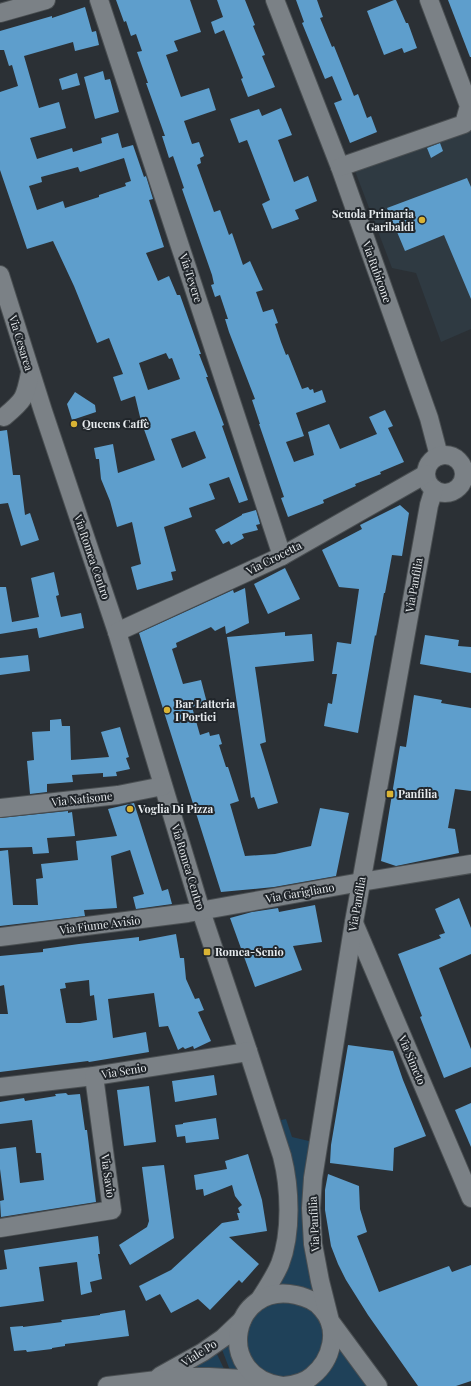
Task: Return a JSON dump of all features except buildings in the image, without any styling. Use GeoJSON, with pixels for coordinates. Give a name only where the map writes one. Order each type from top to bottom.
{"type":"FeatureCollection","features":[{"type":"Feature","properties":{"kind":"street"},"geometry":{"type":"LineString","coordinates":[[0,14],[46,0]]}},
{"type":"Feature","properties":{"kind":"street","name":"Via Tevere"},"geometry":{"type":"LineString","coordinates":[[99,0],[282,556]]}},
{"type":"Feature","properties":{"kind":"street","name":"Via Rubicone"},"geometry":{"type":"LineString","coordinates":[[275,0],[340,167],[429,418],[440,456]]}},
{"type":"Feature","properties":{"kind":"street"},"geometry":{"type":"LineString","coordinates":[[340,167],[464,124],[469,106],[429,2]]}},
{"type":"Feature","properties":{"kind":"street","name":"Via Cesarea"},"geometry":{"type":"LineString","coordinates":[[0,275],[43,411]]}},
{"type":"Feature","properties":{"kind":"street"},"geometry":{"type":"LineString","coordinates":[[2,417],[18,405],[23,399],[27,391],[31,372]]}},
{"type":"Feature","properties":{"kind":"street"},"geometry":{"type":"LineString","coordinates":[[2,417],[43,411]]}},
{"type":"Feature","properties":{"kind":"street","name":"Via Romea Centro"},"geometry":{"type":"LineString","coordinates":[[43,411],[117,632],[201,911],[286,1170],[288,1203],[284,1252],[280,1264],[260,1299]]}},
{"type":"Feature","properties":{"kind":"street"},"geometry":{"type":"LineString","coordinates":[[445,455],[466,459],[464,473],[466,489],[446,493],[440,492],[430,482],[430,463],[434,459],[445,455]]}},
{"type":"Feature","properties":{"kind":"street","name":"Via Crocetta"},"geometry":{"type":"LineString","coordinates":[[117,632],[282,556],[430,482]]}},
{"type":"Feature","properties":{"kind":"street","name":"Via Panfilia"},"geometry":{"type":"LineString","coordinates":[[330,1321],[313,1244],[311,1208],[313,1178],[354,922],[429,505],[430,482]]}},
{"type":"Feature","properties":{"kind":"street","name":"Via Natisone"},"geometry":{"type":"LineString","coordinates":[[0,808],[118,795],[163,786]]}},
{"type":"Feature","properties":{"kind":"street","name":"Via Garigliano"},"geometry":{"type":"LineString","coordinates":[[201,911],[471,864]]}},
{"type":"Feature","properties":{"kind":"street","name":"Via Fiume Avisio"},"geometry":{"type":"LineString","coordinates":[[0,937],[201,911]]}},
{"type":"Feature","properties":{"kind":"street","name":"Via Simeto"},"geometry":{"type":"LineString","coordinates":[[354,922],[471,1198]]}},
{"type":"Feature","properties":{"kind":"street","name":"Via Senio"},"geometry":{"type":"LineString","coordinates":[[0,1087],[94,1076],[248,1051]]}},
{"type":"Feature","properties":{"kind":"street","name":"Via Savio"},"geometry":{"type":"LineString","coordinates":[[0,1228],[112,1210],[94,1076]]}},
{"type":"Feature","properties":{"kind":"street"},"geometry":{"type":"LineString","coordinates":[[330,1321],[333,1337],[329,1353],[322,1367],[311,1377],[298,1384],[283,1386],[261,1380],[250,1372],[242,1360],[238,1347],[238,1333],[242,1320],[249,1308],[260,1299],[273,1294],[286,1293],[312,1300],[322,1308],[378,1386]]}},
{"type":"Feature","properties":{"kind":"street","name":"Viale Po"},"geometry":{"type":"LineString","coordinates":[[152,1380],[203,1352],[223,1338],[242,1320]]}},
{"type":"Feature","properties":{"kind":"street","name":"Viale Po"},"geometry":{"type":"LineString","coordinates":[[107,1386],[182,1377],[261,1380]]}},
{"type":"Feature","properties":{"kind":"shaded area","name":"Scuola Primaria Garibaldi"},"geometry":{"type":"Polygon","coordinates":[[[471,126],[471,329],[441,342],[416,273],[392,268],[355,171],[471,126]]]}},
{"type":"Feature","properties":{"kind":"shaded area"},"geometry":{"type":"Polygon","coordinates":[[[286,1119],[292,1137],[313,1142],[320,1301],[272,1290],[292,1172],[288,1146],[281,1120],[286,1119]]]}},
{"type":"Feature","properties":{"kind":"shaded area"},"geometry":{"type":"Polygon","coordinates":[[[292,1299],[315,1312],[322,1323],[324,1349],[310,1371],[284,1380],[260,1371],[245,1349],[247,1322],[266,1303],[292,1299]]]}},
{"type":"Feature","properties":{"kind":"shaded area"},"geometry":{"type":"Polygon","coordinates":[[[232,1338],[245,1374],[231,1373],[221,1347],[232,1338]]]}},
{"type":"Feature","properties":{"kind":"shaded area"},"geometry":{"type":"Polygon","coordinates":[[[337,1339],[368,1386],[311,1386],[323,1378],[334,1360],[337,1339]]]}},
{"type":"Feature","properties":{"kind":"shaded area"},"geometry":{"type":"Polygon","coordinates":[[[216,1352],[225,1371],[175,1373],[216,1352]]]}},
{"type":"Feature","properties":{"kind":"place","name":"Scuola Primaria Garibaldi"},"geometry":{"type":"Point","coordinates":[422,220]}},
{"type":"Feature","properties":{"kind":"place","name":"Queens Caffè"},"geometry":{"type":"Point","coordinates":[74,424]}},
{"type":"Feature","properties":{"kind":"place","name":"Bar Latteria I Portici"},"geometry":{"type":"Point","coordinates":[167,710]}},
{"type":"Feature","properties":{"kind":"place","name":"Panfilia"},"geometry":{"type":"Point","coordinates":[390,794]}},
{"type":"Feature","properties":{"kind":"place","name":"Voglia Di Pizza"},"geometry":{"type":"Point","coordinates":[130,809]}},
{"type":"Feature","properties":{"kind":"place","name":"Romea-Senio"},"geometry":{"type":"Point","coordinates":[207,952]}}]}
